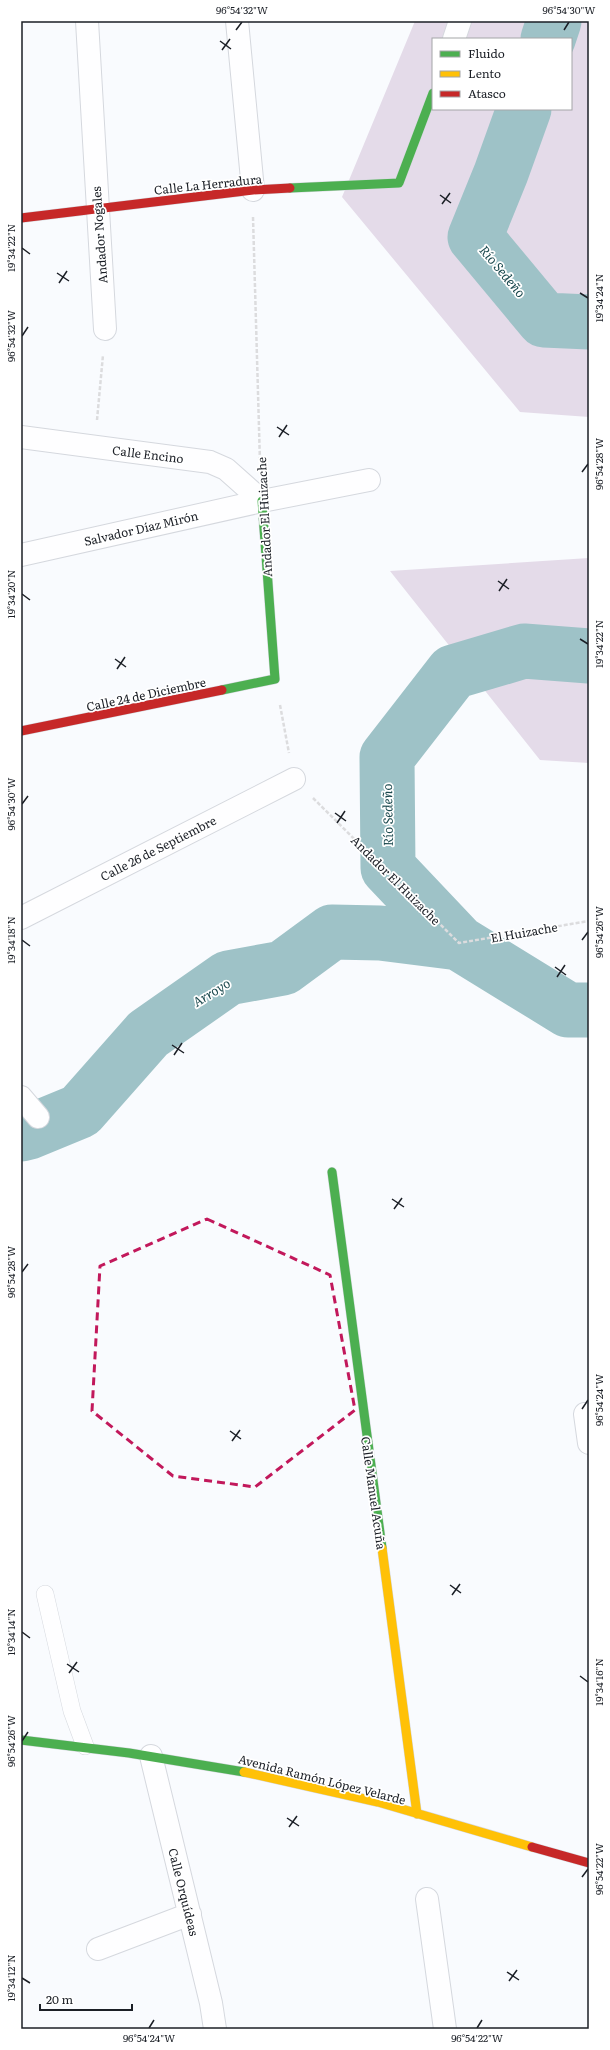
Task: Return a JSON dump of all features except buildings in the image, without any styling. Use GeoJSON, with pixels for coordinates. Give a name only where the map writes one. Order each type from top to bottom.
{"type":"FeatureCollection","features":[{"type":"Feature","properties":{"kind":"street","name":"Andador Nogales"},"geometry":{"type":"LineString","coordinates":[[87,21],[105,329]]}},
{"type":"Feature","properties":{"kind":"street"},"geometry":{"type":"LineString","coordinates":[[237,21],[252,190]]}},
{"type":"Feature","properties":{"kind":"street"},"geometry":{"type":"LineString","coordinates":[[454,38],[460,21]]}},
{"type":"Feature","properties":{"kind":"street","name":"Calle La Herradura"},"geometry":{"type":"LineString","coordinates":[[21,218],[252,190],[399,184],[432,96]]}},
{"type":"Feature","properties":{"kind":"street","name":"Calle Encino"},"geometry":{"type":"LineString","coordinates":[[21,437],[94,448],[210,462],[226,469],[262,501]]}},
{"type":"Feature","properties":{"kind":"street","name":"Salvador Díaz Mirón"},"geometry":{"type":"LineString","coordinates":[[21,554],[262,501],[370,480]]}},
{"type":"Feature","properties":{"kind":"street","name":"Andador El Huizache"},"geometry":{"type":"LineString","coordinates":[[262,501],[275,679]]}},
{"type":"Feature","properties":{"kind":"street","name":"Calle 24 de Diciembre"},"geometry":{"type":"LineString","coordinates":[[21,731],[275,679]]}},
{"type":"Feature","properties":{"kind":"street","name":"Calle 26 de Septiembre"},"geometry":{"type":"LineString","coordinates":[[21,918],[294,779]]}},
{"type":"Feature","properties":{"kind":"street"},"geometry":{"type":"LineString","coordinates":[[21,1097],[38,1117]]}},
{"type":"Feature","properties":{"kind":"street","name":"Calle Manuel Acuña"},"geometry":{"type":"LineString","coordinates":[[332,1172],[417,1814]]}},
{"type":"Feature","properties":{"kind":"street"},"geometry":{"type":"LineString","coordinates":[[585,1414],[589,1443]]}},
{"type":"Feature","properties":{"kind":"street","name":"Avenida Ramón López Velarde"},"geometry":{"type":"LineString","coordinates":[[21,1740],[85,1746],[151,1756],[234,1770],[309,1786],[417,1814],[589,1863]]}},
{"type":"Feature","properties":{"kind":"street","name":"Calle Orquídeas"},"geometry":{"type":"LineString","coordinates":[[151,1756],[211,2003],[215,2029]]}},
{"type":"Feature","properties":{"kind":"street"},"geometry":{"type":"LineString","coordinates":[[427,1899],[445,2029]]}},
{"type":"Feature","properties":{"kind":"street"},"geometry":{"type":"LineString","coordinates":[[98,1949],[190,1914]]}},
{"type":"Feature","properties":{"kind":"lane"},"geometry":{"type":"LineString","coordinates":[[45,1594],[72,1711],[85,1746]]}},
{"type":"Feature","properties":{"kind":"path","name":"Andador El Huizache"},"geometry":{"type":"LineString","coordinates":[[252,190],[262,501]]}},
{"type":"Feature","properties":{"kind":"path"},"geometry":{"type":"LineString","coordinates":[[94,448],[105,329]]}},
{"type":"Feature","properties":{"kind":"path"},"geometry":{"type":"LineString","coordinates":[[275,679],[294,779]]}},
{"type":"Feature","properties":{"kind":"path","name":"Andador El Huizache"},"geometry":{"type":"LineString","coordinates":[[294,779],[459,943]]}},
{"type":"Feature","properties":{"kind":"path","name":"El Huizache"},"geometry":{"type":"LineString","coordinates":[[459,943],[589,921]]}},
{"type":"Feature","properties":{"kind":"highlighted area"},"geometry":{"type":"Polygon","coordinates":[[[207,1219],[330,1275],[355,1410],[255,1487],[173,1476],[92,1411],[100,1266],[207,1219]]]}},
{"type":"Feature","properties":{"kind":"shaded area"},"geometry":{"type":"Polygon","coordinates":[[[415,21],[589,21],[589,417],[520,412],[342,197],[415,21]]]}},
{"type":"Feature","properties":{"kind":"shaded area"},"geometry":{"type":"Polygon","coordinates":[[[589,558],[589,763],[540,760],[390,571],[589,558]]]}},
{"type":"Feature","properties":{"kind":"waterway","name":"Río Sedeño"},"geometry":{"type":"LineString","coordinates":[[548,38],[554,21]]}},
{"type":"Feature","properties":{"kind":"waterway","name":"Río Sedeño"},"geometry":{"type":"LineString","coordinates":[[524,110],[501,173],[475,237],[544,320],[589,322]]}},
{"type":"Feature","properties":{"kind":"waterway","name":"Río Sedeño"},"geometry":{"type":"LineString","coordinates":[[589,656],[524,651],[453,672],[387,757],[388,868],[459,943],[568,1010],[589,1010]]}},
{"type":"Feature","properties":{"kind":"waterway","name":"Arroyo"},"geometry":{"type":"LineString","coordinates":[[21,1134],[80,1111],[148,1034],[228,978],[283,968],[332,932],[380,933],[459,943]]}},
{"type":"Feature","properties":{"kind":"traffic: fast"},"geometry":{"type":"LineString","coordinates":[[290,188],[399,183],[432,96]]}},
{"type":"Feature","properties":{"kind":"traffic: fast"},"geometry":{"type":"LineString","coordinates":[[222,690],[275,679],[262,501]]}},
{"type":"Feature","properties":{"kind":"traffic: fast"},"geometry":{"type":"LineString","coordinates":[[332,1172],[382,1548]]}},
{"type":"Feature","properties":{"kind":"traffic: fast"},"geometry":{"type":"LineString","coordinates":[[21,1740],[129,1753],[244,1772]]}},
{"type":"Feature","properties":{"kind":"traffic: slow"},"geometry":{"type":"LineString","coordinates":[[382,1548],[417,1814]]}},
{"type":"Feature","properties":{"kind":"traffic: slow"},"geometry":{"type":"LineString","coordinates":[[244,1772],[378,1802],[532,1847]]}},
{"type":"Feature","properties":{"kind":"traffic: jam"},"geometry":{"type":"LineString","coordinates":[[21,218],[253,190],[290,188]]}},
{"type":"Feature","properties":{"kind":"traffic: jam"},"geometry":{"type":"LineString","coordinates":[[21,731],[222,690]]}},
{"type":"Feature","properties":{"kind":"traffic: jam"},"geometry":{"type":"LineString","coordinates":[[532,1847],[589,1863]]}}]}
